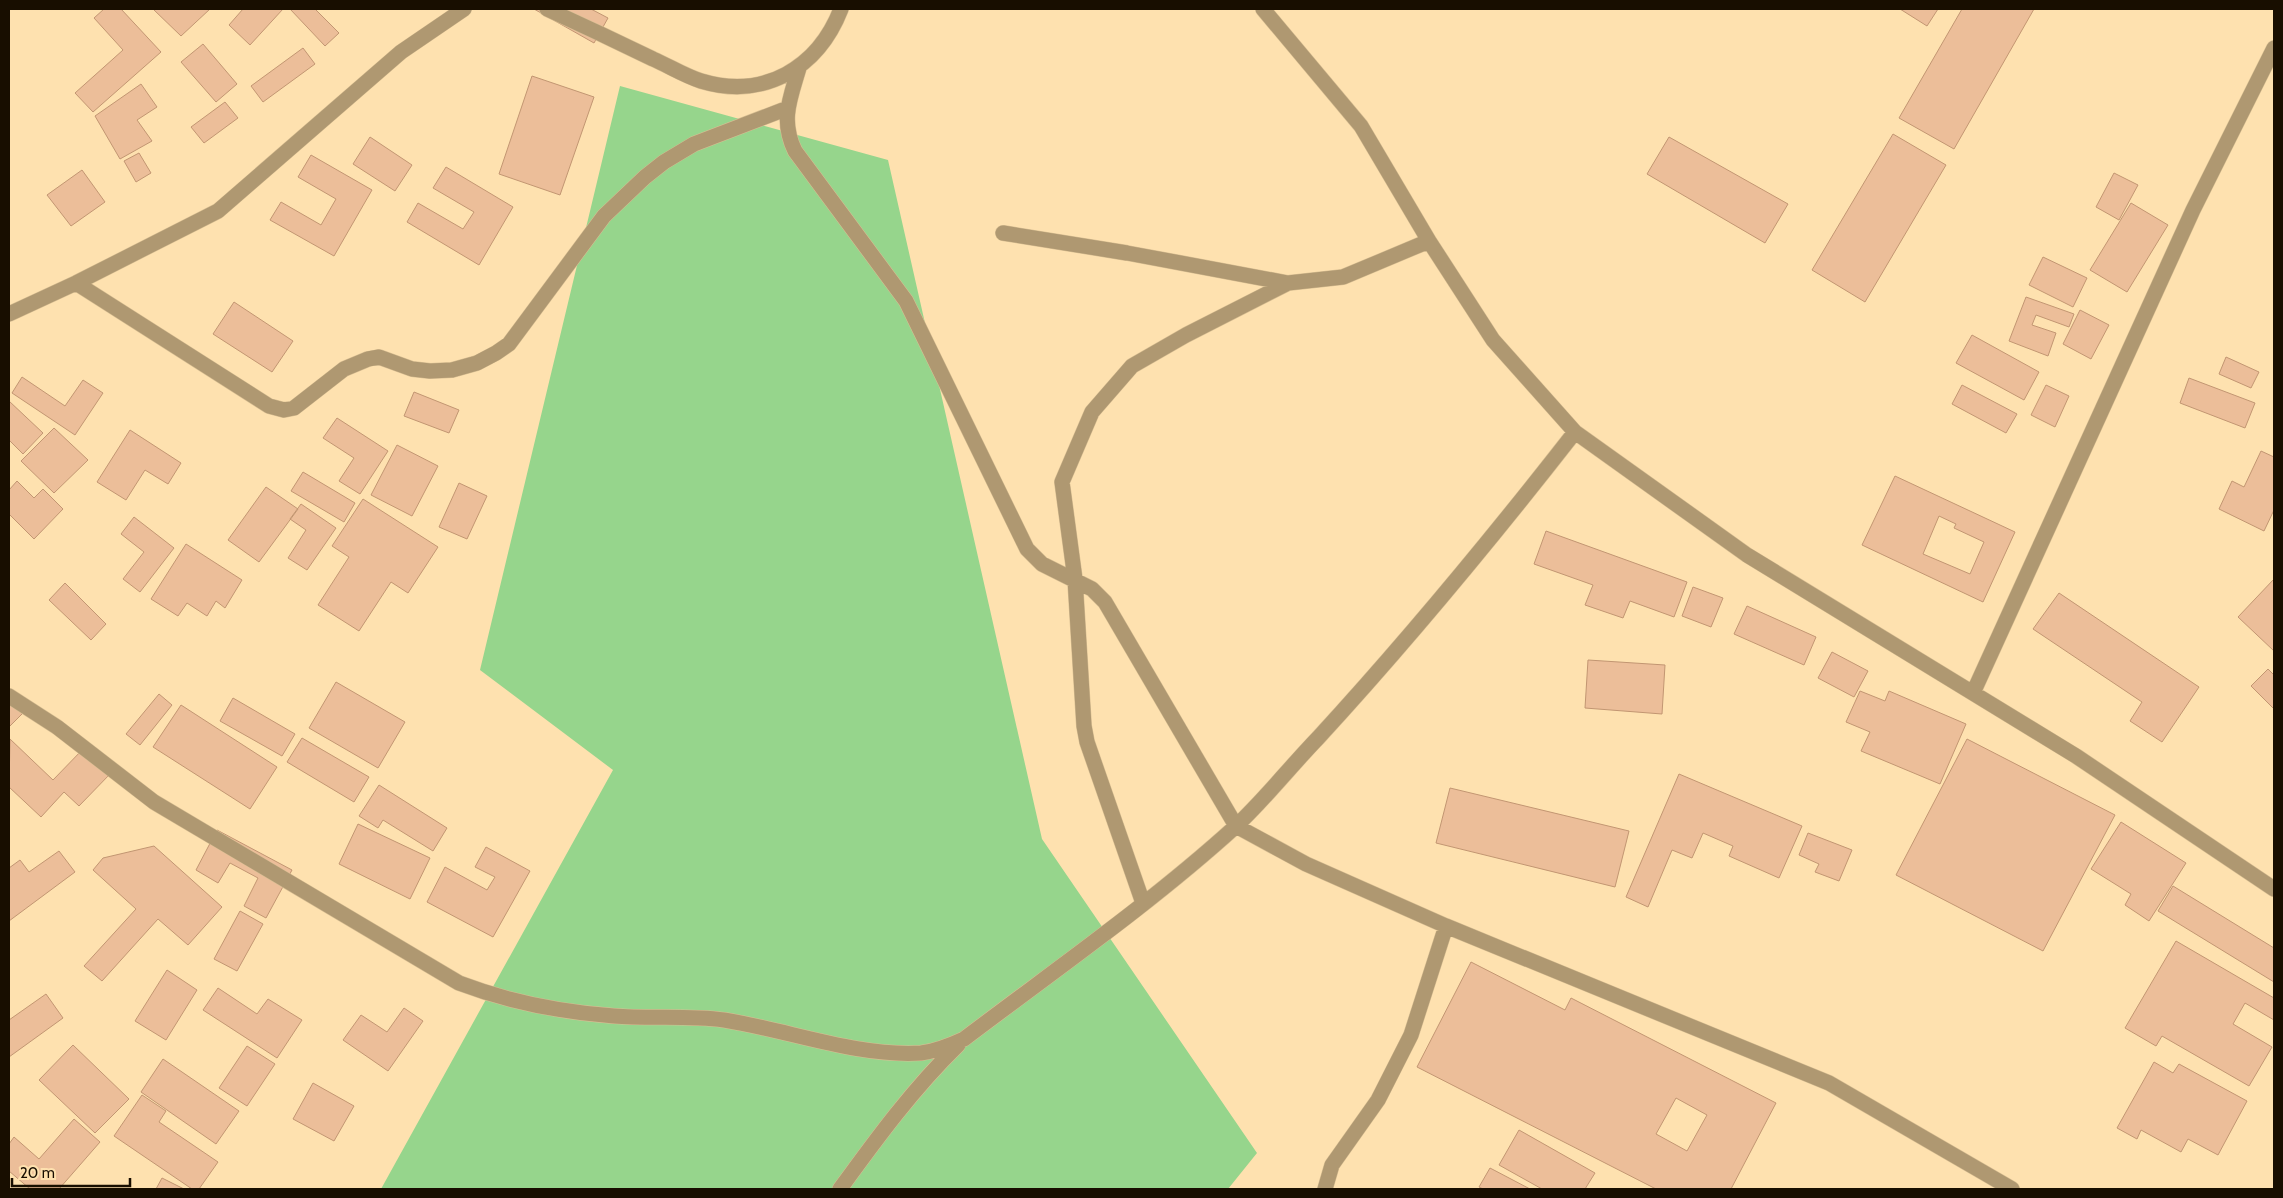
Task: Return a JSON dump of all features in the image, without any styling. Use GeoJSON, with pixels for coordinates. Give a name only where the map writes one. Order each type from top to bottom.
{"type":"FeatureCollection","features":[{"type":"Feature","properties":{"kind":"street"},"geometry":{"type":"LineString","coordinates":[[9,314],[76,284],[218,211],[400,52],[464,9]]}},
{"type":"Feature","properties":{"kind":"street"},"geometry":{"type":"LineString","coordinates":[[546,9],[701,81],[732,86],[766,83],[799,68],[823,43],[841,9]]}},
{"type":"Feature","properties":{"kind":"street"},"geometry":{"type":"LineString","coordinates":[[1263,9],[1361,126],[1429,241],[1493,340],[1575,432],[1747,555],[2076,756],[2274,889]]}},
{"type":"Feature","properties":{"kind":"street"},"geometry":{"type":"LineString","coordinates":[[1973,693],[2193,210],[2274,48]]}},
{"type":"Feature","properties":{"kind":"street"},"geometry":{"type":"LineString","coordinates":[[799,68],[788,108],[788,135],[795,151],[906,301],[1027,549],[1042,564],[1092,590],[1105,602],[1236,826],[1306,864],[1446,926],[1828,1083],[2012,1189]]}},
{"type":"Feature","properties":{"kind":"street"},"geometry":{"type":"LineString","coordinates":[[76,284],[269,406],[284,410],[294,408],[344,369],[368,359],[379,357],[412,369],[430,371],[452,370],[477,363],[509,344],[604,216],[664,162],[694,144],[788,108]]}},
{"type":"Feature","properties":{"kind":"street"},"geometry":{"type":"LineString","coordinates":[[1003,233],[1127,253],[1288,283],[1343,277],[1429,241]]}},
{"type":"Feature","properties":{"kind":"street"},"geometry":{"type":"LineString","coordinates":[[1144,903],[1087,742],[1081,710],[1075,580],[1062,482],[1092,412],[1132,366],[1186,335],[1288,283]]}},
{"type":"Feature","properties":{"kind":"street"},"geometry":{"type":"LineString","coordinates":[[840,1189],[894,1114],[933,1069],[964,1039],[1144,903],[1236,826],[1374,677],[1431,607],[1483,549],[1575,432]]}},
{"type":"Feature","properties":{"kind":"street"},"geometry":{"type":"LineString","coordinates":[[9,696],[57,727],[154,802],[459,983],[489,994],[554,1009],[614,1016],[723,1020],[874,1050],[922,1052],[944,1048],[964,1039]]}},
{"type":"Feature","properties":{"kind":"street"},"geometry":{"type":"LineString","coordinates":[[1325,1189],[1332,1165],[1378,1100],[1411,1035],[1446,926]]}},
{"type":"Feature","properties":{"kind":"green space"},"geometry":{"type":"Polygon","coordinates":[[[620,86],[888,160],[1042,839],[1257,1153],[1228,1189],[381,1189],[613,770],[480,670],[620,86]]]}},
{"type":"Feature","properties":{"kind":"building"},"geometry":{"type":"Polygon","coordinates":[[[104,9],[121,9],[161,52],[93,112],[75,93],[123,50],[94,18],[104,9]]]}},
{"type":"Feature","properties":{"kind":"building"},"geometry":{"type":"Polygon","coordinates":[[[153,9],[210,9],[181,36],[153,9]]]}},
{"type":"Feature","properties":{"kind":"building"},"geometry":{"type":"Polygon","coordinates":[[[243,9],[283,9],[250,45],[229,25],[243,9]]]}},
{"type":"Feature","properties":{"kind":"building"},"geometry":{"type":"Polygon","coordinates":[[[290,9],[315,9],[339,33],[325,46],[290,9]]]}},
{"type":"Feature","properties":{"kind":"building"},"geometry":{"type":"Polygon","coordinates":[[[534,9],[591,9],[608,18],[594,43],[534,9]]]}},
{"type":"Feature","properties":{"kind":"building"},"geometry":{"type":"Polygon","coordinates":[[[1900,9],[1938,9],[1927,26],[1900,9]]]}},
{"type":"Feature","properties":{"kind":"building"},"geometry":{"type":"Polygon","coordinates":[[[1962,9],[2034,9],[1954,149],[1899,118],[1962,9]]]}},
{"type":"Feature","properties":{"kind":"building"},"geometry":{"type":"Polygon","coordinates":[[[203,44],[237,84],[216,102],[181,62],[203,44]]]}},
{"type":"Feature","properties":{"kind":"building"},"geometry":{"type":"Polygon","coordinates":[[[303,48],[315,64],[263,102],[251,86],[303,48]]]}},
{"type":"Feature","properties":{"kind":"building"},"geometry":{"type":"Polygon","coordinates":[[[532,76],[594,97],[560,195],[499,174],[532,76]]]}},
{"type":"Feature","properties":{"kind":"building"},"geometry":{"type":"Polygon","coordinates":[[[141,84],[157,107],[137,120],[152,141],[120,159],[95,116],[141,84]]]}},
{"type":"Feature","properties":{"kind":"building"},"geometry":{"type":"Polygon","coordinates":[[[225,102],[238,118],[204,143],[191,127],[225,102]]]}},
{"type":"Feature","properties":{"kind":"building"},"geometry":{"type":"Polygon","coordinates":[[[1893,134],[1946,165],[1865,302],[1812,270],[1893,134]]]}},
{"type":"Feature","properties":{"kind":"building"},"geometry":{"type":"Polygon","coordinates":[[[370,137],[412,165],[395,191],[353,164],[370,137]]]}},
{"type":"Feature","properties":{"kind":"building"},"geometry":{"type":"Polygon","coordinates":[[[1669,137],[1788,204],[1765,243],[1647,174],[1669,137]]]}},
{"type":"Feature","properties":{"kind":"building"},"geometry":{"type":"Polygon","coordinates":[[[139,153],[151,173],[136,182],[124,161],[139,153]]]}},
{"type":"Feature","properties":{"kind":"building"},"geometry":{"type":"Polygon","coordinates":[[[311,155],[372,190],[334,256],[270,220],[281,202],[321,225],[336,199],[298,177],[311,155]]]}},
{"type":"Feature","properties":{"kind":"building"},"geometry":{"type":"Polygon","coordinates":[[[446,167],[513,207],[479,265],[407,222],[418,203],[463,229],[474,212],[433,188],[446,167]]]}},
{"type":"Feature","properties":{"kind":"building"},"geometry":{"type":"Polygon","coordinates":[[[82,170],[105,202],[71,226],[47,195],[82,170]]]}},
{"type":"Feature","properties":{"kind":"building"},"geometry":{"type":"Polygon","coordinates":[[[2114,173],[2138,185],[2119,220],[2096,207],[2114,173]]]}},
{"type":"Feature","properties":{"kind":"building"},"geometry":{"type":"Polygon","coordinates":[[[2131,203],[2168,225],[2127,292],[2090,270],[2131,203]]]}},
{"type":"Feature","properties":{"kind":"building"},"geometry":{"type":"Polygon","coordinates":[[[2043,257],[2087,278],[2073,307],[2029,285],[2043,257]]]}},
{"type":"Feature","properties":{"kind":"building"},"geometry":{"type":"Polygon","coordinates":[[[2026,297],[2074,314],[2069,327],[2036,315],[2032,325],[2056,333],[2048,356],[2009,341],[2026,297]]]}},
{"type":"Feature","properties":{"kind":"building"},"geometry":{"type":"Polygon","coordinates":[[[234,302],[293,341],[272,372],[213,334],[234,302]]]}},
{"type":"Feature","properties":{"kind":"building"},"geometry":{"type":"Polygon","coordinates":[[[2080,310],[2109,325],[2091,359],[2063,344],[2080,310]]]}},
{"type":"Feature","properties":{"kind":"building"},"geometry":{"type":"Polygon","coordinates":[[[1972,335],[2039,372],[2024,400],[1956,363],[1972,335]]]}},
{"type":"Feature","properties":{"kind":"building"},"geometry":{"type":"Polygon","coordinates":[[[2226,357],[2259,372],[2251,388],[2219,374],[2226,357]]]}},
{"type":"Feature","properties":{"kind":"building"},"geometry":{"type":"Polygon","coordinates":[[[22,377],[65,406],[83,380],[103,393],[75,435],[12,393],[22,377]]]}},
{"type":"Feature","properties":{"kind":"building"},"geometry":{"type":"Polygon","coordinates":[[[2189,378],[2255,403],[2245,428],[2180,403],[2189,378]]]}},
{"type":"Feature","properties":{"kind":"building"},"geometry":{"type":"Polygon","coordinates":[[[1962,385],[2017,414],[2006,433],[1952,404],[1962,385]]]}},
{"type":"Feature","properties":{"kind":"building"},"geometry":{"type":"Polygon","coordinates":[[[2046,385],[2069,396],[2055,427],[2031,415],[2046,385]]]}},
{"type":"Feature","properties":{"kind":"building"},"geometry":{"type":"Polygon","coordinates":[[[414,392],[459,410],[449,433],[404,416],[414,392]]]}},
{"type":"Feature","properties":{"kind":"building"},"geometry":{"type":"Polygon","coordinates":[[[9,401],[43,433],[23,454],[9,440],[9,401]]]}},
{"type":"Feature","properties":{"kind":"building"},"geometry":{"type":"Polygon","coordinates":[[[337,418],[388,451],[360,494],[339,481],[354,458],[323,438],[337,418]]]}},
{"type":"Feature","properties":{"kind":"building"},"geometry":{"type":"Polygon","coordinates":[[[54,428],[88,460],[54,493],[21,461],[54,428]]]}},
{"type":"Feature","properties":{"kind":"building"},"geometry":{"type":"Polygon","coordinates":[[[130,430],[181,463],[168,484],[145,470],[126,500],[97,482],[130,430]]]}},
{"type":"Feature","properties":{"kind":"building"},"geometry":{"type":"Polygon","coordinates":[[[397,445],[438,466],[412,516],[371,495],[397,445]]]}},
{"type":"Feature","properties":{"kind":"building"},"geometry":{"type":"Polygon","coordinates":[[[2261,451],[2274,457],[2274,510],[2264,531],[2219,509],[2232,481],[2244,487],[2261,451]]]}},
{"type":"Feature","properties":{"kind":"building"},"geometry":{"type":"Polygon","coordinates":[[[303,472],[355,503],[344,522],[291,491],[303,472]]]}},
{"type":"Feature","properties":{"kind":"building"},"geometry":{"type":"Polygon","coordinates":[[[1895,476],[2015,532],[1983,602],[1862,545],[1895,476]],[[1939,516],[1923,554],[1970,574],[1984,542],[1954,528],[1956,524],[1939,516]]]}},
{"type":"Feature","properties":{"kind":"building"},"geometry":{"type":"Polygon","coordinates":[[[17,481],[34,498],[43,489],[63,509],[34,539],[9,514],[9,490],[17,481]]]}},
{"type":"Feature","properties":{"kind":"building"},"geometry":{"type":"Polygon","coordinates":[[[459,483],[487,496],[467,539],[439,527],[459,483]]]}},
{"type":"Feature","properties":{"kind":"building"},"geometry":{"type":"Polygon","coordinates":[[[266,487],[298,509],[259,562],[228,540],[266,487]]]}},
{"type":"Feature","properties":{"kind":"building"},"geometry":{"type":"Polygon","coordinates":[[[363,499],[438,547],[408,593],[391,582],[359,631],[318,605],[349,557],[332,546],[363,499]]]}},
{"type":"Feature","properties":{"kind":"building"},"geometry":{"type":"Polygon","coordinates":[[[301,504],[336,528],[307,570],[288,558],[306,530],[290,519],[301,504]]]}},
{"type":"Feature","properties":{"kind":"building"},"geometry":{"type":"Polygon","coordinates":[[[134,517],[174,548],[140,592],[123,579],[144,552],[121,534],[134,517]]]}},
{"type":"Feature","properties":{"kind":"building"},"geometry":{"type":"Polygon","coordinates":[[[1546,531],[1687,582],[1674,617],[1630,601],[1623,618],[1585,605],[1593,585],[1534,564],[1546,531]]]}},
{"type":"Feature","properties":{"kind":"building"},"geometry":{"type":"Polygon","coordinates":[[[186,544],[242,580],[225,608],[216,601],[207,616],[187,603],[178,616],[151,599],[186,544]]]}},
{"type":"Feature","properties":{"kind":"building"},"geometry":{"type":"Polygon","coordinates":[[[2274,579],[2274,651],[2238,617],[2274,579]]]}},
{"type":"Feature","properties":{"kind":"building"},"geometry":{"type":"Polygon","coordinates":[[[65,583],[106,624],[91,640],[49,600],[65,583]]]}},
{"type":"Feature","properties":{"kind":"building"},"geometry":{"type":"Polygon","coordinates":[[[1693,587],[1723,598],[1711,627],[1682,616],[1693,587]]]}},
{"type":"Feature","properties":{"kind":"building"},"geometry":{"type":"Polygon","coordinates":[[[2059,593],[2199,687],[2162,742],[2130,721],[2142,702],[2033,629],[2059,593]]]}},
{"type":"Feature","properties":{"kind":"building"},"geometry":{"type":"Polygon","coordinates":[[[1747,606],[1816,637],[1804,665],[1734,634],[1747,606]]]}},
{"type":"Feature","properties":{"kind":"building"},"geometry":{"type":"Polygon","coordinates":[[[1832,652],[1868,671],[1854,697],[1818,678],[1832,652]]]}},
{"type":"Feature","properties":{"kind":"building"},"geometry":{"type":"Polygon","coordinates":[[[1588,660],[1665,665],[1662,714],[1585,708],[1588,660]]]}},
{"type":"Feature","properties":{"kind":"building"},"geometry":{"type":"Polygon","coordinates":[[[2268,669],[2274,675],[2274,709],[2251,686],[2268,669]]]}},
{"type":"Feature","properties":{"kind":"building"},"geometry":{"type":"Polygon","coordinates":[[[336,682],[405,722],[378,768],[309,728],[336,682]]]}},
{"type":"Feature","properties":{"kind":"building"},"geometry":{"type":"Polygon","coordinates":[[[1860,691],[1885,701],[1889,691],[1966,724],[1940,784],[1861,751],[1870,732],[1846,722],[1860,691]]]}},
{"type":"Feature","properties":{"kind":"building"},"geometry":{"type":"Polygon","coordinates":[[[159,694],[172,705],[140,745],[126,734],[159,694]]]}},
{"type":"Feature","properties":{"kind":"building"},"geometry":{"type":"Polygon","coordinates":[[[9,696],[24,712],[9,727],[9,696]]]}},
{"type":"Feature","properties":{"kind":"building"},"geometry":{"type":"Polygon","coordinates":[[[233,698],[295,734],[282,756],[220,721],[233,698]]]}},
{"type":"Feature","properties":{"kind":"building"},"geometry":{"type":"Polygon","coordinates":[[[181,705],[277,767],[250,809],[153,747],[181,705]]]}},
{"type":"Feature","properties":{"kind":"building"},"geometry":{"type":"Polygon","coordinates":[[[302,738],[369,777],[354,802],[287,762],[302,738]]]}},
{"type":"Feature","properties":{"kind":"building"},"geometry":{"type":"Polygon","coordinates":[[[10,739],[53,780],[84,748],[111,773],[79,806],[64,792],[41,817],[9,787],[10,739]]]}},
{"type":"Feature","properties":{"kind":"building"},"geometry":{"type":"Polygon","coordinates":[[[1967,739],[2115,815],[2043,951],[1896,875],[1967,739]]]}},
{"type":"Feature","properties":{"kind":"building"},"geometry":{"type":"Polygon","coordinates":[[[1679,774],[1802,826],[1779,878],[1729,856],[1733,846],[1703,833],[1692,858],[1672,850],[1648,907],[1626,897],[1679,774]]]}},
{"type":"Feature","properties":{"kind":"building"},"geometry":{"type":"Polygon","coordinates":[[[379,785],[447,828],[433,851],[383,820],[378,828],[359,816],[379,785]]]}},
{"type":"Feature","properties":{"kind":"building"},"geometry":{"type":"Polygon","coordinates":[[[1450,788],[1629,831],[1615,887],[1436,843],[1450,788]]]}},
{"type":"Feature","properties":{"kind":"building"},"geometry":{"type":"Polygon","coordinates":[[[2121,822],[2186,863],[2149,921],[2125,905],[2131,894],[2091,869],[2121,822]]]}},
{"type":"Feature","properties":{"kind":"building"},"geometry":{"type":"Polygon","coordinates":[[[358,824],[430,858],[410,899],[339,864],[358,824]]]}},
{"type":"Feature","properties":{"kind":"building"},"geometry":{"type":"Polygon","coordinates":[[[217,830],[292,870],[266,918],[244,906],[258,878],[230,863],[218,883],[196,870],[217,830]]]}},
{"type":"Feature","properties":{"kind":"building"},"geometry":{"type":"Polygon","coordinates":[[[1808,833],[1852,850],[1839,881],[1815,872],[1819,864],[1799,855],[1808,833]]]}},
{"type":"Feature","properties":{"kind":"building"},"geometry":{"type":"Polygon","coordinates":[[[154,846],[222,907],[188,945],[158,919],[102,981],[84,966],[136,909],[93,870],[103,858],[154,846]]]}},
{"type":"Feature","properties":{"kind":"building"},"geometry":{"type":"Polygon","coordinates":[[[486,847],[530,871],[493,937],[427,902],[445,867],[487,890],[495,877],[475,867],[486,847]]]}},
{"type":"Feature","properties":{"kind":"building"},"geometry":{"type":"Polygon","coordinates":[[[59,851],[75,872],[9,921],[9,868],[20,860],[29,872],[59,851]]]}},
{"type":"Feature","properties":{"kind":"building"},"geometry":{"type":"Polygon","coordinates":[[[2173,886],[2274,948],[2274,982],[2158,911],[2173,886]]]}},
{"type":"Feature","properties":{"kind":"building"},"geometry":{"type":"Polygon","coordinates":[[[240,911],[263,924],[237,971],[214,959],[240,911]]]}},
{"type":"Feature","properties":{"kind":"building"},"geometry":{"type":"Polygon","coordinates":[[[2176,941],[2274,998],[2274,1020],[2245,1003],[2233,1024],[2272,1047],[2249,1086],[2162,1036],[2156,1046],[2125,1028],[2176,941]]]}},
{"type":"Feature","properties":{"kind":"building"},"geometry":{"type":"Polygon","coordinates":[[[1471,962],[1565,1010],[1571,998],[1776,1103],[1731,1189],[1656,1189],[1417,1067],[1471,962]],[[1676,1098],[1656,1134],[1687,1151],[1707,1115],[1676,1098]]]}},
{"type":"Feature","properties":{"kind":"building"},"geometry":{"type":"Polygon","coordinates":[[[167,970],[197,990],[166,1040],[135,1021],[167,970]]]}},
{"type":"Feature","properties":{"kind":"building"},"geometry":{"type":"Polygon","coordinates":[[[218,988],[257,1014],[268,999],[302,1020],[277,1058],[203,1010],[218,988]]]}},
{"type":"Feature","properties":{"kind":"building"},"geometry":{"type":"Polygon","coordinates":[[[46,994],[63,1018],[9,1057],[9,1020],[46,994]]]}},
{"type":"Feature","properties":{"kind":"building"},"geometry":{"type":"Polygon","coordinates":[[[404,1008],[423,1021],[388,1071],[343,1040],[361,1015],[387,1032],[404,1008]]]}},
{"type":"Feature","properties":{"kind":"building"},"geometry":{"type":"Polygon","coordinates":[[[73,1045],[129,1099],[95,1133],[39,1080],[73,1045]]]}},
{"type":"Feature","properties":{"kind":"building"},"geometry":{"type":"Polygon","coordinates":[[[247,1046],[275,1064],[247,1106],[219,1088],[247,1046]]]}},
{"type":"Feature","properties":{"kind":"building"},"geometry":{"type":"Polygon","coordinates":[[[163,1059],[239,1111],[216,1144],[141,1092],[163,1059]]]}},
{"type":"Feature","properties":{"kind":"building"},"geometry":{"type":"Polygon","coordinates":[[[2154,1062],[2173,1073],[2179,1064],[2247,1101],[2218,1155],[2188,1139],[2181,1152],[2141,1130],[2137,1139],[2117,1128],[2154,1062]]]}},
{"type":"Feature","properties":{"kind":"building"},"geometry":{"type":"Polygon","coordinates":[[[313,1083],[354,1106],[334,1141],[293,1119],[313,1083]]]}},
{"type":"Feature","properties":{"kind":"building"},"geometry":{"type":"Polygon","coordinates":[[[142,1095],[166,1111],[159,1122],[218,1162],[199,1189],[192,1189],[114,1136],[142,1095]]]}},
{"type":"Feature","properties":{"kind":"building"},"geometry":{"type":"Polygon","coordinates":[[[74,1119],[100,1142],[59,1189],[30,1189],[9,1171],[9,1144],[14,1137],[39,1159],[74,1119]]]}},
{"type":"Feature","properties":{"kind":"building"},"geometry":{"type":"Polygon","coordinates":[[[1519,1130],[1595,1173],[1585,1189],[1542,1189],[1499,1165],[1519,1130]]]}},
{"type":"Feature","properties":{"kind":"building"},"geometry":{"type":"Polygon","coordinates":[[[1490,1168],[1530,1189],[1483,1189],[1479,1187],[1490,1168]]]}},
{"type":"Feature","properties":{"kind":"building"},"geometry":{"type":"Polygon","coordinates":[[[162,1178],[184,1189],[156,1189],[162,1178]]]}}]}
